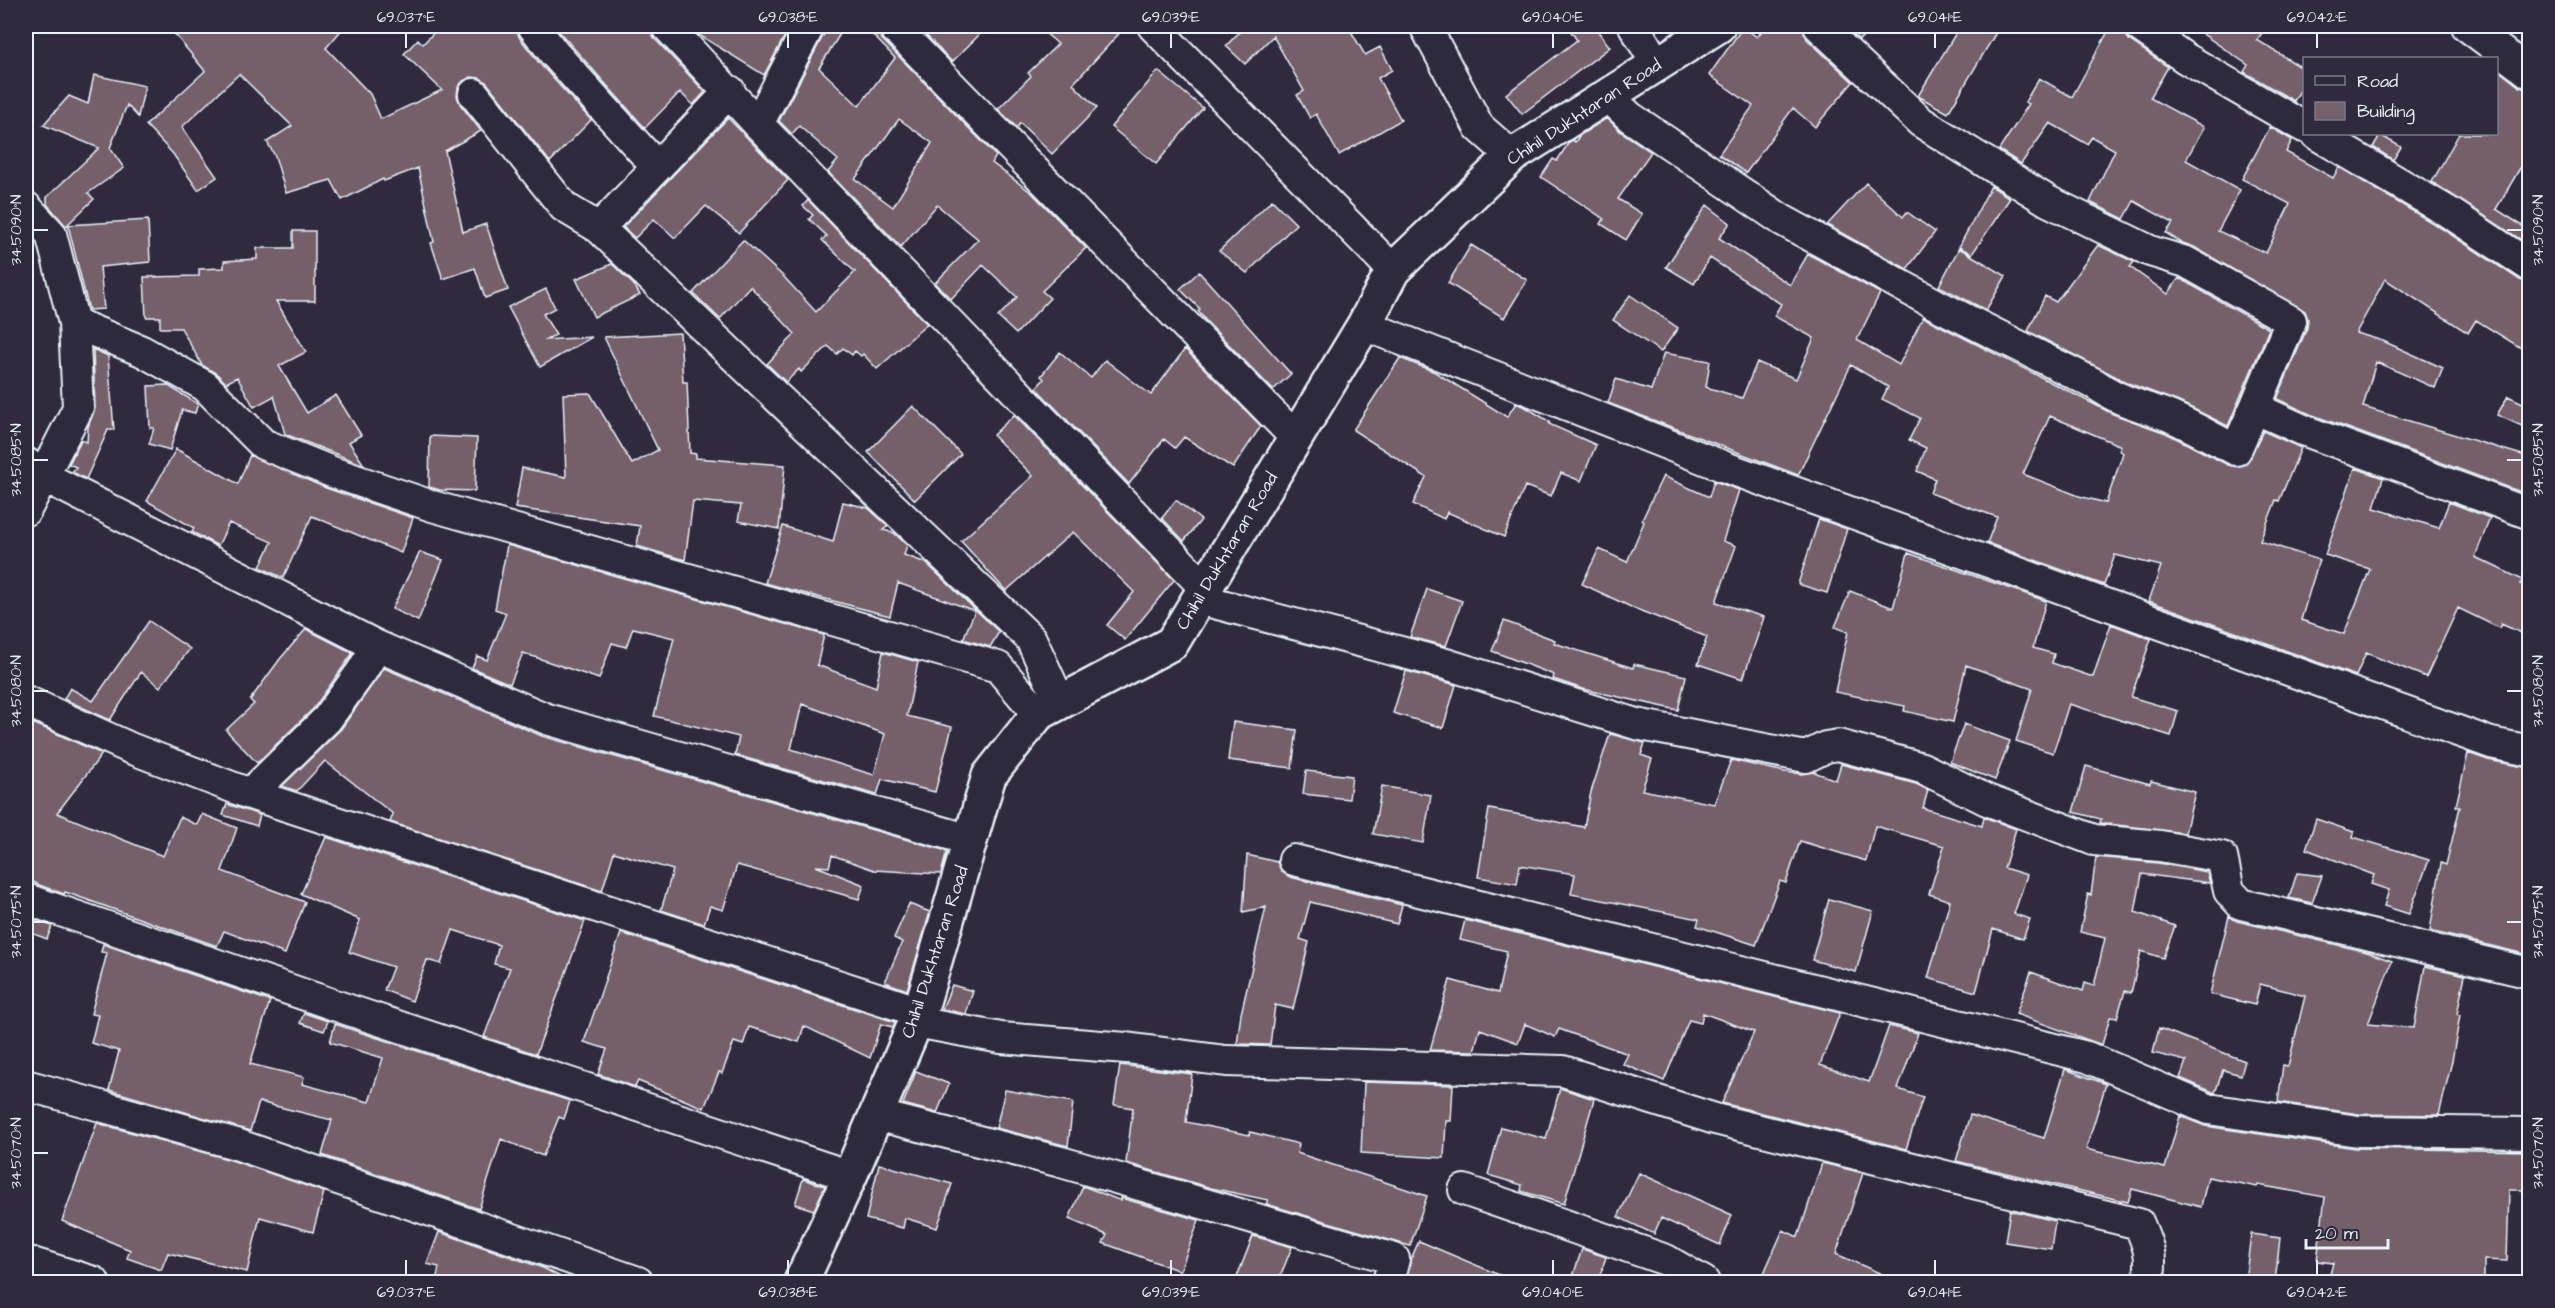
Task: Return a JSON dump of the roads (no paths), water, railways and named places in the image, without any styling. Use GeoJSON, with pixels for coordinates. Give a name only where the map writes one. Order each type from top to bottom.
{"type":"FeatureCollection","features":[{"type":"Feature","properties":{"kind":"street"},"geometry":{"type":"LineString","coordinates":[[532,26],[656,166]]}},
{"type":"Feature","properties":{"kind":"street"},"geometry":{"type":"LineString","coordinates":[[667,26],[1202,593],[1446,664],[1636,724],[1806,757],[1826,747],[1838,745],[1922,768],[1988,800],[2094,840],[2160,846],[2222,857],[2229,891],[2241,904],[2529,973]]}},
{"type":"Feature","properties":{"kind":"street"},"geometry":{"type":"LineString","coordinates":[[758,124],[809,26]]}},
{"type":"Feature","properties":{"kind":"street"},"geometry":{"type":"LineString","coordinates":[[893,26],[1296,437]]}},
{"type":"Feature","properties":{"kind":"street"},"geometry":{"type":"LineString","coordinates":[[1153,26],[1393,270]]}},
{"type":"Feature","properties":{"kind":"street"},"geometry":{"type":"LineString","coordinates":[[1425,26],[1479,127],[1512,156]]}},
{"type":"Feature","properties":{"kind":"street"},"geometry":{"type":"LineString","coordinates":[[1634,26],[1657,65]]}},
{"type":"Feature","properties":{"kind":"street","name":"Chihil Dukhtaran Road"},"geometry":{"type":"LineString","coordinates":[[801,1282],[850,1176],[918,1017],[989,776],[1049,708],[1172,643],[1364,325],[1393,270],[1512,156],[1718,26]]}},
{"type":"Feature","properties":{"kind":"street"},"geometry":{"type":"LineString","coordinates":[[1608,96],[1630,117],[1782,220],[1939,306],[2095,384],[2114,397],[2164,414],[2236,450],[2291,321],[2186,262],[2150,251],[2048,201],[1921,122],[1819,26]]}},
{"type":"Feature","properties":{"kind":"street"},"geometry":{"type":"LineString","coordinates":[[2139,26],[2185,58],[2303,126]]}},
{"type":"Feature","properties":{"kind":"street"},"geometry":{"type":"LineString","coordinates":[[2467,26],[2529,73]]}},
{"type":"Feature","properties":{"kind":"street"},"geometry":{"type":"LineString","coordinates":[[599,228],[730,91]]}},
{"type":"Feature","properties":{"kind":"street"},"geometry":{"type":"LineString","coordinates":[[474,94],[564,207],[599,228],[1031,639],[1049,708]]}},
{"type":"Feature","properties":{"kind":"street"},"geometry":{"type":"LineString","coordinates":[[2318,135],[2450,213],[2529,266]]}},
{"type":"Feature","properties":{"kind":"street"},"geometry":{"type":"LineString","coordinates":[[26,207],[51,234],[74,323],[78,408],[35,470],[26,510]]}},
{"type":"Feature","properties":{"kind":"street"},"geometry":{"type":"LineString","coordinates":[[74,323],[142,351],[205,386],[263,444],[303,460],[432,506],[998,667],[1049,708]]}},
{"type":"Feature","properties":{"kind":"street"},"geometry":{"type":"LineString","coordinates":[[1364,325],[1725,467],[2480,739],[2529,751]]}},
{"type":"Feature","properties":{"kind":"street"},"geometry":{"type":"LineString","coordinates":[[2256,405],[2268,414],[2303,430],[2529,513]]}},
{"type":"Feature","properties":{"kind":"street"},"geometry":{"type":"LineString","coordinates":[[35,470],[376,646],[547,719],[970,840]]}},
{"type":"Feature","properties":{"kind":"street"},"geometry":{"type":"LineString","coordinates":[[250,794],[327,719],[362,671],[376,646]]}},
{"type":"Feature","properties":{"kind":"street"},"geometry":{"type":"LineString","coordinates":[[26,701],[130,748],[250,794],[918,1017],[1001,1038],[1126,1048],[1226,1061],[1563,1071],[1715,1119],[2139,1224],[2149,1245],[2152,1264],[2148,1282]]}},
{"type":"Feature","properties":{"kind":"street"},"geometry":{"type":"LineString","coordinates":[[1294,860],[2087,1057],[2208,1109],[2358,1131],[2529,1133]]}},
{"type":"Feature","properties":{"kind":"street"},"geometry":{"type":"LineString","coordinates":[[26,898],[349,1010],[850,1176]]}},
{"type":"Feature","properties":{"kind":"street"},"geometry":{"type":"LineString","coordinates":[[26,1085],[236,1144],[638,1282]]}},
{"type":"Feature","properties":{"kind":"street"},"geometry":{"type":"LineString","coordinates":[[876,1115],[1060,1162],[1394,1259],[1388,1282]]}},
{"type":"Feature","properties":{"kind":"street"},"geometry":{"type":"LineString","coordinates":[[1464,1190],[1666,1260],[1704,1282]]}},
{"type":"Feature","properties":{"kind":"street"},"geometry":{"type":"LineString","coordinates":[[26,1260],[94,1282]]}}]}
